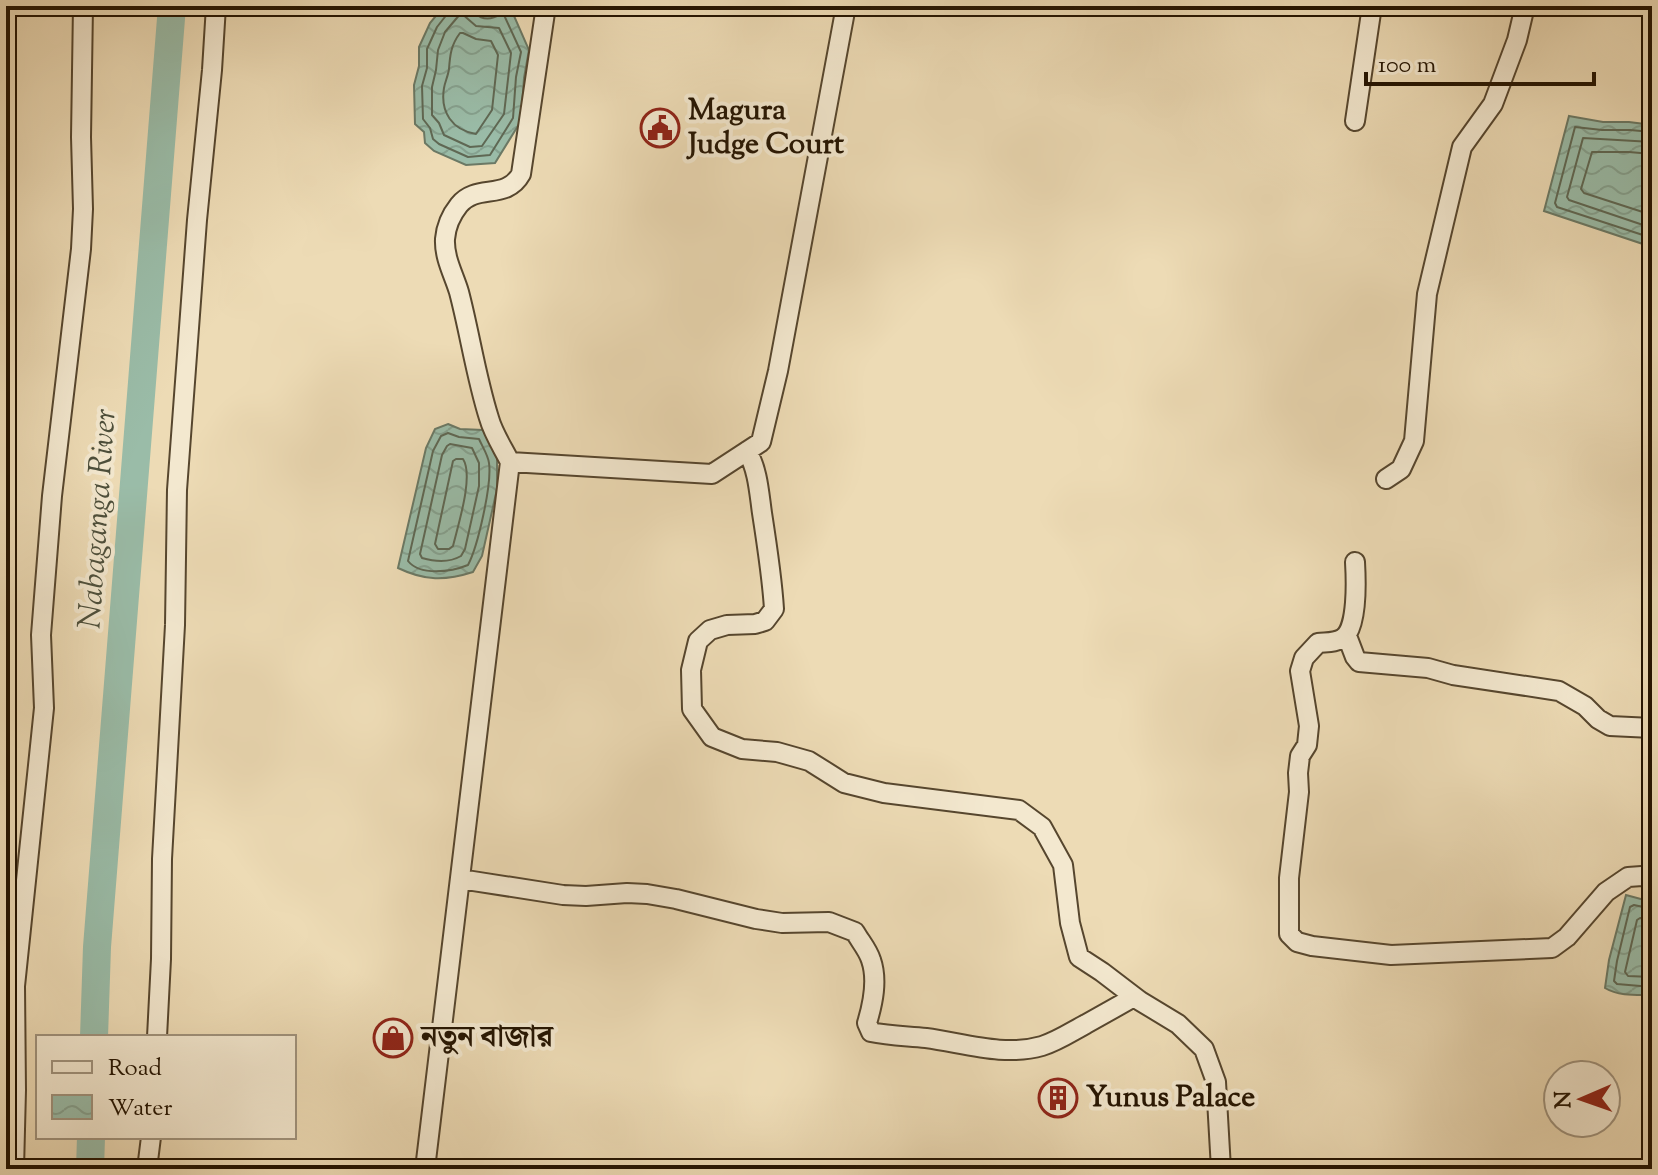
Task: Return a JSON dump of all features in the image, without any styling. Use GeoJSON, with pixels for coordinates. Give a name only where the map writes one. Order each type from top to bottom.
{"type":"FeatureCollection","features":[{"type":"Feature","properties":{"kind":"street"},"geometry":{"type":"LineString","coordinates":[[14,1169],[16,1090],[12,942],[44,708],[41,635],[52,496],[81,249],[83,6]]}},
{"type":"Feature","properties":{"kind":"street"},"geometry":{"type":"LineString","coordinates":[[157,1035],[162,859],[175,625],[177,490],[216,6]]}},
{"type":"Feature","properties":{"kind":"street"},"geometry":{"type":"LineString","coordinates":[[425,1169],[510,462],[489,421],[445,240],[449,220],[461,203],[476,193],[506,189],[517,182],[521,174],[546,6]]}},
{"type":"Feature","properties":{"kind":"street"},"geometry":{"type":"LineString","coordinates":[[510,462],[712,474],[761,442],[778,371],[846,6]]}},
{"type":"Feature","properties":{"kind":"street"},"geometry":{"type":"LineString","coordinates":[[1355,121],[1372,6]]}},
{"type":"Feature","properties":{"kind":"street"},"geometry":{"type":"LineString","coordinates":[[1386,479],[1401,469],[1414,441],[1427,294],[1462,147],[1493,104],[1517,40],[1525,6]]}},
{"type":"Feature","properties":{"kind":"street"},"geometry":{"type":"LineString","coordinates":[[747,451],[757,479],[774,609],[765,621],[710,630],[698,641],[691,670],[692,709],[712,737],[742,749],[777,752],[809,761],[844,783],[884,793],[1019,810],[1042,827],[1063,865],[1070,923],[1079,957],[1178,1024],[1204,1049],[1216,1082],[1221,1169]]}},
{"type":"Feature","properties":{"kind":"street"},"geometry":{"type":"LineString","coordinates":[[1355,562],[1354,610],[1347,636],[1359,662],[1428,668],[1453,675],[1559,691],[1610,726],[1652,728]]}},
{"type":"Feature","properties":{"kind":"street"},"geometry":{"type":"LineString","coordinates":[[1347,636],[1339,641],[1318,643],[1304,658],[1300,671],[1309,726],[1307,745],[1300,756],[1289,878],[1289,934],[1297,942],[1391,955],[1552,948],[1567,937],[1606,892],[1617,884],[1628,877],[1652,879]]}},
{"type":"Feature","properties":{"kind":"street"},"geometry":{"type":"LineString","coordinates":[[460,879],[563,895],[647,894],[756,919],[782,923],[829,922],[855,932],[871,959],[875,977],[867,1023],[871,1032],[891,1036],[1019,1050],[1041,1046],[1069,1035],[1134,997]]}},
{"type":"Feature","properties":{"kind":"street"},"geometry":{"type":"LineString","coordinates":[[147,1169],[151,1139]]}},
{"type":"Feature","properties":{"kind":"water"},"geometry":{"type":"Polygon","coordinates":[[[444,6],[511,9],[529,50],[521,121],[495,163],[466,165],[434,151],[425,143],[424,132],[415,124],[414,85],[419,66],[419,47],[430,23],[444,6]]]}},
{"type":"Feature","properties":{"kind":"water"},"geometry":{"type":"Polygon","coordinates":[[[1569,116],[1652,125],[1652,247],[1544,211],[1569,116]]]}},
{"type":"Feature","properties":{"kind":"water"},"geometry":{"type":"Polygon","coordinates":[[[448,424],[460,429],[483,430],[497,458],[497,489],[482,556],[473,572],[444,578],[426,577],[398,568],[426,448],[435,429],[448,424]]]}},
{"type":"Feature","properties":{"kind":"water"},"geometry":{"type":"Polygon","coordinates":[[[1626,895],[1652,902],[1650,995],[1621,994],[1605,988],[1626,895]]]}},
{"type":"Feature","properties":{"kind":"waterway","name":"Nabaganga River"},"geometry":{"type":"LineString","coordinates":[[94,1035],[97,947],[172,6]]}},
{"type":"Feature","properties":{"kind":"waterway","name":"Nabaganga River"},"geometry":{"type":"LineString","coordinates":[[90,1169],[91,1139]]}},
{"type":"Feature","properties":{"kind":"place","name":"Magura Judge Court"},"geometry":{"type":"Point","coordinates":[660,128]}},
{"type":"Feature","properties":{"kind":"place","name":"নতুন বাজার"},"geometry":{"type":"Point","coordinates":[393,1038]}},
{"type":"Feature","properties":{"kind":"place","name":"Yunus Palace"},"geometry":{"type":"Point","coordinates":[1058,1098]}}]}
